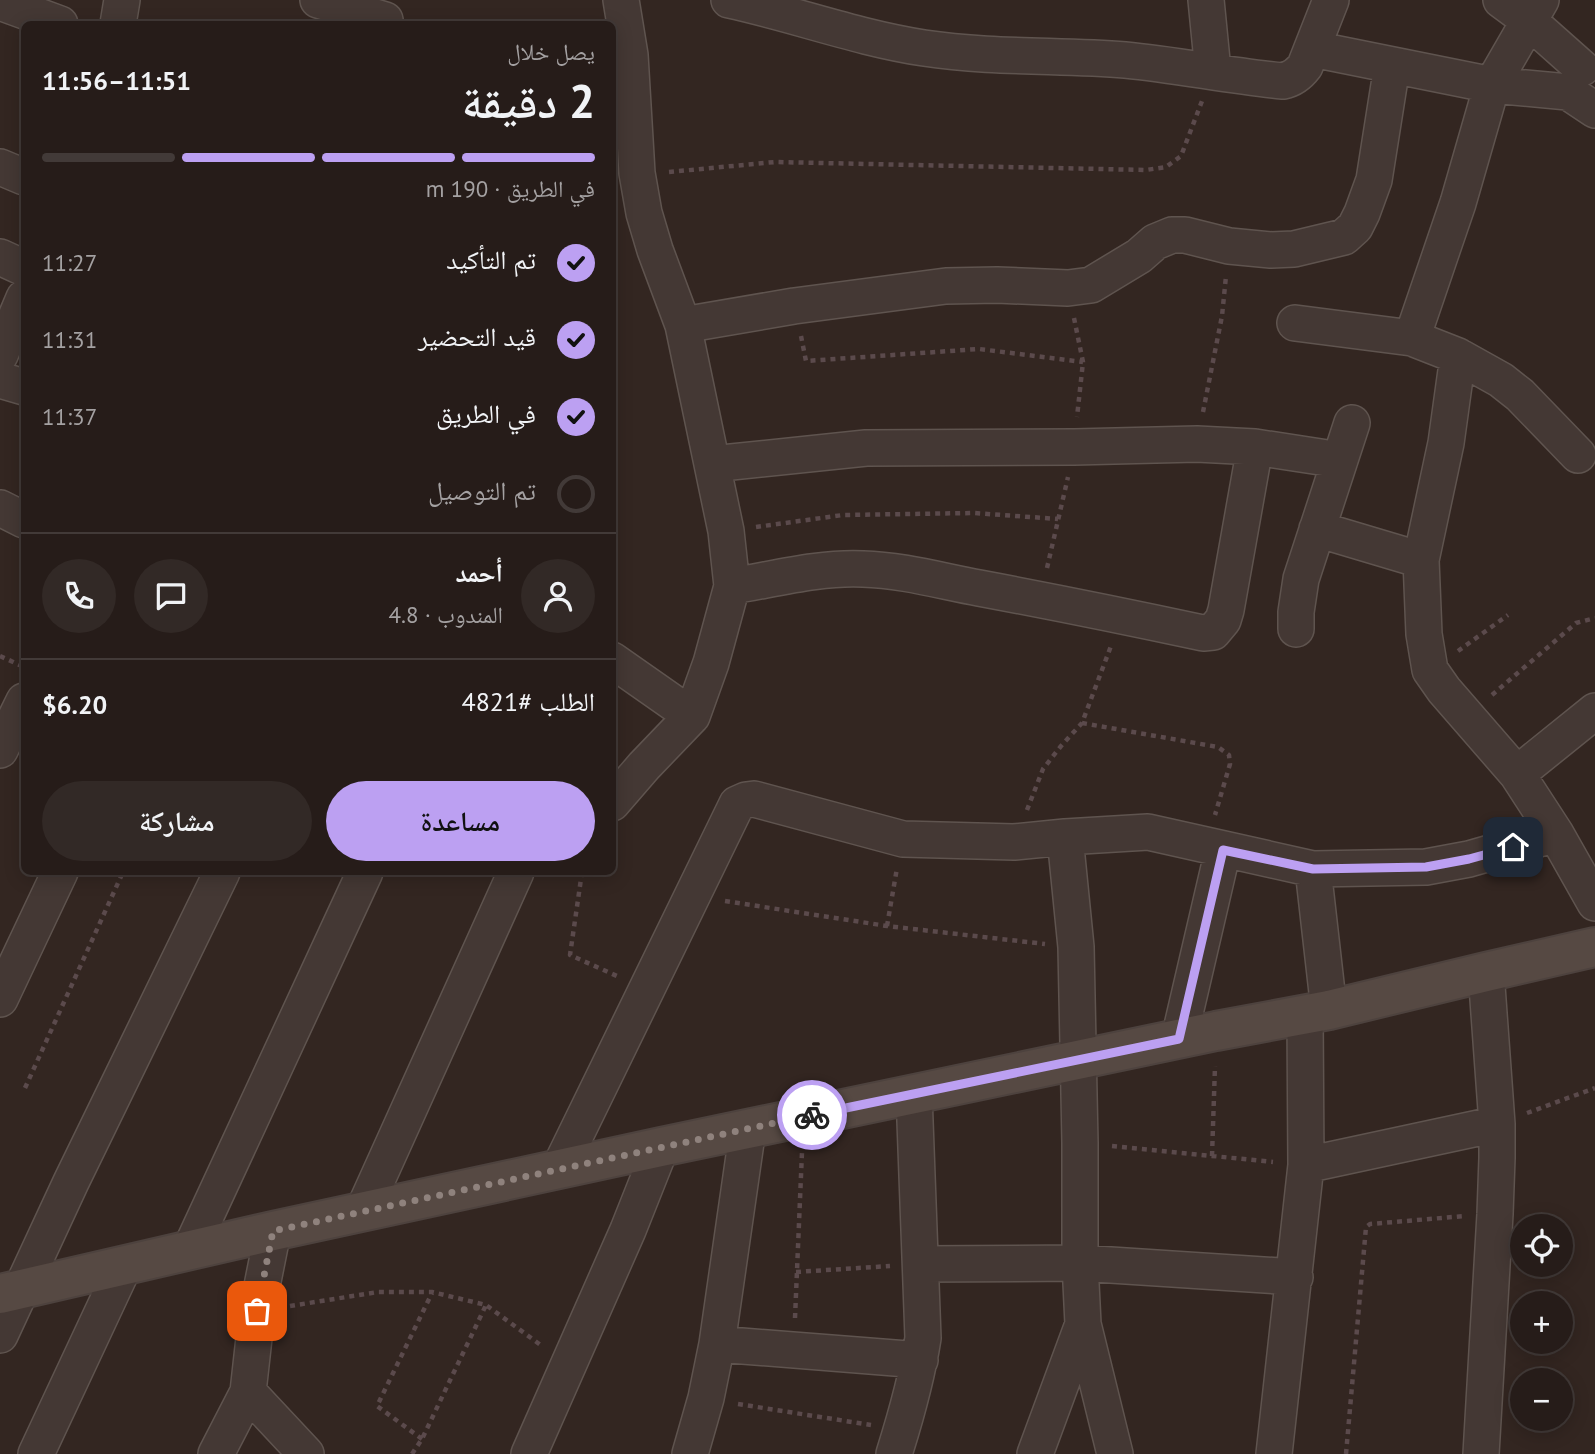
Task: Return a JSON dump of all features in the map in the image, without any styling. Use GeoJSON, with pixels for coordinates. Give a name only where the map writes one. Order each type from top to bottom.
{"type":"FeatureCollection","features":[{"type":"Feature","properties":{"kind":"street"},"geometry":{"type":"LineString","coordinates":[[118,21],[122,0]]}},
{"type":"Feature","properties":{"kind":"street"},"geometry":{"type":"LineString","coordinates":[[318,0],[387,15]]}},
{"type":"Feature","properties":{"kind":"street"},"geometry":{"type":"LineString","coordinates":[[616,799],[692,716],[711,663],[732,586],[726,531],[682,326],[655,250],[637,173],[630,55],[621,0]]}},
{"type":"Feature","properties":{"kind":"street"},"geometry":{"type":"LineString","coordinates":[[729,0],[922,48],[1126,60],[1283,81],[1291,80],[1305,66],[1331,0]]}},
{"type":"Feature","properties":{"kind":"street"},"geometry":{"type":"LineString","coordinates":[[1206,0],[1213,71]]}},
{"type":"Feature","properties":{"kind":"street"},"geometry":{"type":"LineString","coordinates":[[0,2],[52,21]]}},
{"type":"Feature","properties":{"kind":"street"},"geometry":{"type":"LineString","coordinates":[[1412,338],[1458,203],[1492,85],[1523,7],[1585,80]]}},
{"type":"Feature","properties":{"kind":"street"},"geometry":{"type":"LineString","coordinates":[[1313,49],[1492,85],[1585,80]]}},
{"type":"Feature","properties":{"kind":"street"},"geometry":{"type":"LineString","coordinates":[[682,326],[794,306],[946,286],[1068,288],[1091,285],[1139,256],[1155,242],[1172,234],[1229,246],[1271,250],[1294,249],[1344,237],[1355,227],[1362,214],[1374,180],[1392,66]]}},
{"type":"Feature","properties":{"kind":"street"},"geometry":{"type":"LineString","coordinates":[[0,167],[21,176]]}},
{"type":"Feature","properties":{"kind":"street"},"geometry":{"type":"LineString","coordinates":[[0,257],[21,267]]}},
{"type":"Feature","properties":{"kind":"street"},"geometry":{"type":"LineString","coordinates":[[0,355],[21,306]]}},
{"type":"Feature","properties":{"kind":"street"},"geometry":{"type":"LineString","coordinates":[[1295,323],[1412,338],[1458,356],[1502,380],[1520,395],[1578,456]]}},
{"type":"Feature","properties":{"kind":"street"},"geometry":{"type":"LineString","coordinates":[[1458,356],[1446,443],[1421,560],[1424,634],[1430,670],[1517,774],[1556,834],[1595,903]]}},
{"type":"Feature","properties":{"kind":"street"},"geometry":{"type":"LineString","coordinates":[[0,380],[21,386]]}},
{"type":"Feature","properties":{"kind":"street"},"geometry":{"type":"LineString","coordinates":[[1296,629],[1301,579],[1352,424]]}},
{"type":"Feature","properties":{"kind":"street"},"geometry":{"type":"LineString","coordinates":[[712,464],[866,448],[1197,444],[1255,447],[1340,460]]}},
{"type":"Feature","properties":{"kind":"street"},"geometry":{"type":"LineString","coordinates":[[732,586],[828,569],[865,569],[1040,599],[1203,634],[1213,632],[1223,620],[1232,582],[1255,447]]}},
{"type":"Feature","properties":{"kind":"street"},"geometry":{"type":"LineString","coordinates":[[0,508],[21,518]]}},
{"type":"Feature","properties":{"kind":"street"},"geometry":{"type":"LineString","coordinates":[[1317,529],[1421,560]]}},
{"type":"Feature","properties":{"kind":"street"},"geometry":{"type":"LineString","coordinates":[[616,663],[692,716]]}},
{"type":"Feature","properties":{"kind":"street"},"geometry":{"type":"LineString","coordinates":[[0,750],[21,707]]}},
{"type":"Feature","properties":{"kind":"street"},"geometry":{"type":"LineString","coordinates":[[1517,774],[1595,712]]}},
{"type":"Feature","properties":{"kind":"street"},"geometry":{"type":"LineString","coordinates":[[559,1169],[737,804],[746,800],[754,799],[903,839],[1014,842],[1148,832],[1313,869],[1426,867],[1469,859],[1556,834]]}},
{"type":"Feature","properties":{"kind":"street"},"geometry":{"type":"LineString","coordinates":[[1065,837],[1076,947],[1083,1324],[1115,1454]]}},
{"type":"Feature","properties":{"kind":"street"},"geometry":{"type":"LineString","coordinates":[[1179,1039],[1214,848]]}},
{"type":"Feature","properties":{"kind":"street"},"geometry":{"type":"LineString","coordinates":[[1274,1454],[1306,1165],[1317,1012],[1313,869]]}},
{"type":"Feature","properties":{"kind":"street"},"geometry":{"type":"LineString","coordinates":[[0,999],[59,875]]}},
{"type":"Feature","properties":{"kind":"street"},"geometry":{"type":"LineString","coordinates":[[0,1335],[11,1291],[82,1158],[221,875]]}},
{"type":"Feature","properties":{"kind":"street"},"geometry":{"type":"LineString","coordinates":[[190,1250],[364,875]]}},
{"type":"Feature","properties":{"kind":"street"},"geometry":{"type":"LineString","coordinates":[[363,1211],[515,875]]}},
{"type":"Feature","properties":{"kind":"street"},"geometry":{"type":"LineString","coordinates":[[11,1291],[748,1128],[1317,1012],[1595,947]]}},
{"type":"Feature","properties":{"kind":"street"},"geometry":{"type":"LineString","coordinates":[[1481,1454],[1495,1214],[1497,1124],[1486,972]]}},
{"type":"Feature","properties":{"kind":"street"},"geometry":{"type":"LineString","coordinates":[[898,1442],[920,1360],[923,1338],[914,1094]]}},
{"type":"Feature","properties":{"kind":"street"},"geometry":{"type":"LineString","coordinates":[[1306,1165],[1497,1124]]}},
{"type":"Feature","properties":{"kind":"street"},"geometry":{"type":"LineString","coordinates":[[690,1454],[706,1398],[716,1344],[748,1128]]}},
{"type":"Feature","properties":{"kind":"street"},"geometry":{"type":"LineString","coordinates":[[529,1454],[628,1230],[661,1147]]}},
{"type":"Feature","properties":{"kind":"street"},"geometry":{"type":"LineString","coordinates":[[216,1454],[248,1392],[257,1311],[273,1231]]}},
{"type":"Feature","properties":{"kind":"street"},"geometry":{"type":"LineString","coordinates":[[922,1264],[1080,1263],[1295,1277]]}},
{"type":"Feature","properties":{"kind":"street"},"geometry":{"type":"LineString","coordinates":[[36,1454],[124,1266]]}},
{"type":"Feature","properties":{"kind":"street"},"geometry":{"type":"LineString","coordinates":[[1035,1454],[1083,1324]]}},
{"type":"Feature","properties":{"kind":"street"},"geometry":{"type":"LineString","coordinates":[[716,1344],[920,1360]]}},
{"type":"Feature","properties":{"kind":"street"},"geometry":{"type":"LineString","coordinates":[[248,1392],[306,1454]]}},
{"type":"Feature","properties":{"kind":"path"},"geometry":{"type":"LineString","coordinates":[[637,173],[775,162],[1132,170],[1166,167],[1181,156],[1213,71]]}},
{"type":"Feature","properties":{"kind":"path"},"geometry":{"type":"LineString","coordinates":[[1040,599],[1074,447],[1083,362],[1068,288]]}},
{"type":"Feature","properties":{"kind":"path"},"geometry":{"type":"LineString","coordinates":[[794,306],[806,361],[979,349],[1083,362]]}},
{"type":"Feature","properties":{"kind":"path"},"geometry":{"type":"LineString","coordinates":[[1197,444],[1222,316]]}},
{"type":"Feature","properties":{"kind":"path"},"geometry":{"type":"LineString","coordinates":[[726,531],[843,515],[974,513],[1058,519]]}},
{"type":"Feature","properties":{"kind":"path"},"geometry":{"type":"LineString","coordinates":[[1014,842],[1043,769],[1082,723],[1123,615]]}},
{"type":"Feature","properties":{"kind":"path"},"geometry":{"type":"LineString","coordinates":[[1430,670],[1508,615]]}},
{"type":"Feature","properties":{"kind":"path"},"geometry":{"type":"LineString","coordinates":[[1467,716],[1576,623],[1595,618]]}},
{"type":"Feature","properties":{"kind":"path"},"geometry":{"type":"LineString","coordinates":[[0,656],[21,666]]}},
{"type":"Feature","properties":{"kind":"path"},"geometry":{"type":"LineString","coordinates":[[1082,723],[1219,747],[1228,755],[1230,764],[1214,848]]}},
{"type":"Feature","properties":{"kind":"path"},"geometry":{"type":"LineString","coordinates":[[887,926],[903,839]]}},
{"type":"Feature","properties":{"kind":"path"},"geometry":{"type":"LineString","coordinates":[[25,1088],[122,875]]}},
{"type":"Feature","properties":{"kind":"path"},"geometry":{"type":"LineString","coordinates":[[582,875],[570,955],[646,989]]}},
{"type":"Feature","properties":{"kind":"path"},"geometry":{"type":"LineString","coordinates":[[693,896],[887,926],[1076,947]]}},
{"type":"Feature","properties":{"kind":"path"},"geometry":{"type":"LineString","coordinates":[[1212,1156],[1216,1031]]}},
{"type":"Feature","properties":{"kind":"path"},"geometry":{"type":"LineString","coordinates":[[1497,1124],[1595,1088]]}},
{"type":"Feature","properties":{"kind":"path"},"geometry":{"type":"LineString","coordinates":[[794,1350],[804,1117]]}},
{"type":"Feature","properties":{"kind":"path"},"geometry":{"type":"LineString","coordinates":[[1080,1143],[1306,1165]]}},
{"type":"Feature","properties":{"kind":"path"},"geometry":{"type":"LineString","coordinates":[[1346,1454],[1366,1227],[1370,1224],[1495,1214]]}},
{"type":"Feature","properties":{"kind":"path"},"geometry":{"type":"LineString","coordinates":[[796,1272],[922,1264]]}},
{"type":"Feature","properties":{"kind":"path"},"geometry":{"type":"LineString","coordinates":[[257,1311],[378,1292],[432,1292],[486,1305],[569,1365]]}},
{"type":"Feature","properties":{"kind":"path"},"geometry":{"type":"LineString","coordinates":[[422,1438],[377,1406],[432,1292]]}},
{"type":"Feature","properties":{"kind":"path"},"geometry":{"type":"LineString","coordinates":[[412,1454],[486,1305]]}},
{"type":"Feature","properties":{"kind":"path"},"geometry":{"type":"LineString","coordinates":[[706,1398],[898,1442]]}},
{"type":"Feature","properties":{"kind":"way so far"},"geometry":{"type":"LineString","coordinates":[[257,1311],[273,1231],[812,1115]]}},
{"type":"Feature","properties":{"kind":"route"},"geometry":{"type":"LineString","coordinates":[[812,1115],[1179,1039],[1223,850],[1313,869],[1426,867],[1513,847]]}}]}
